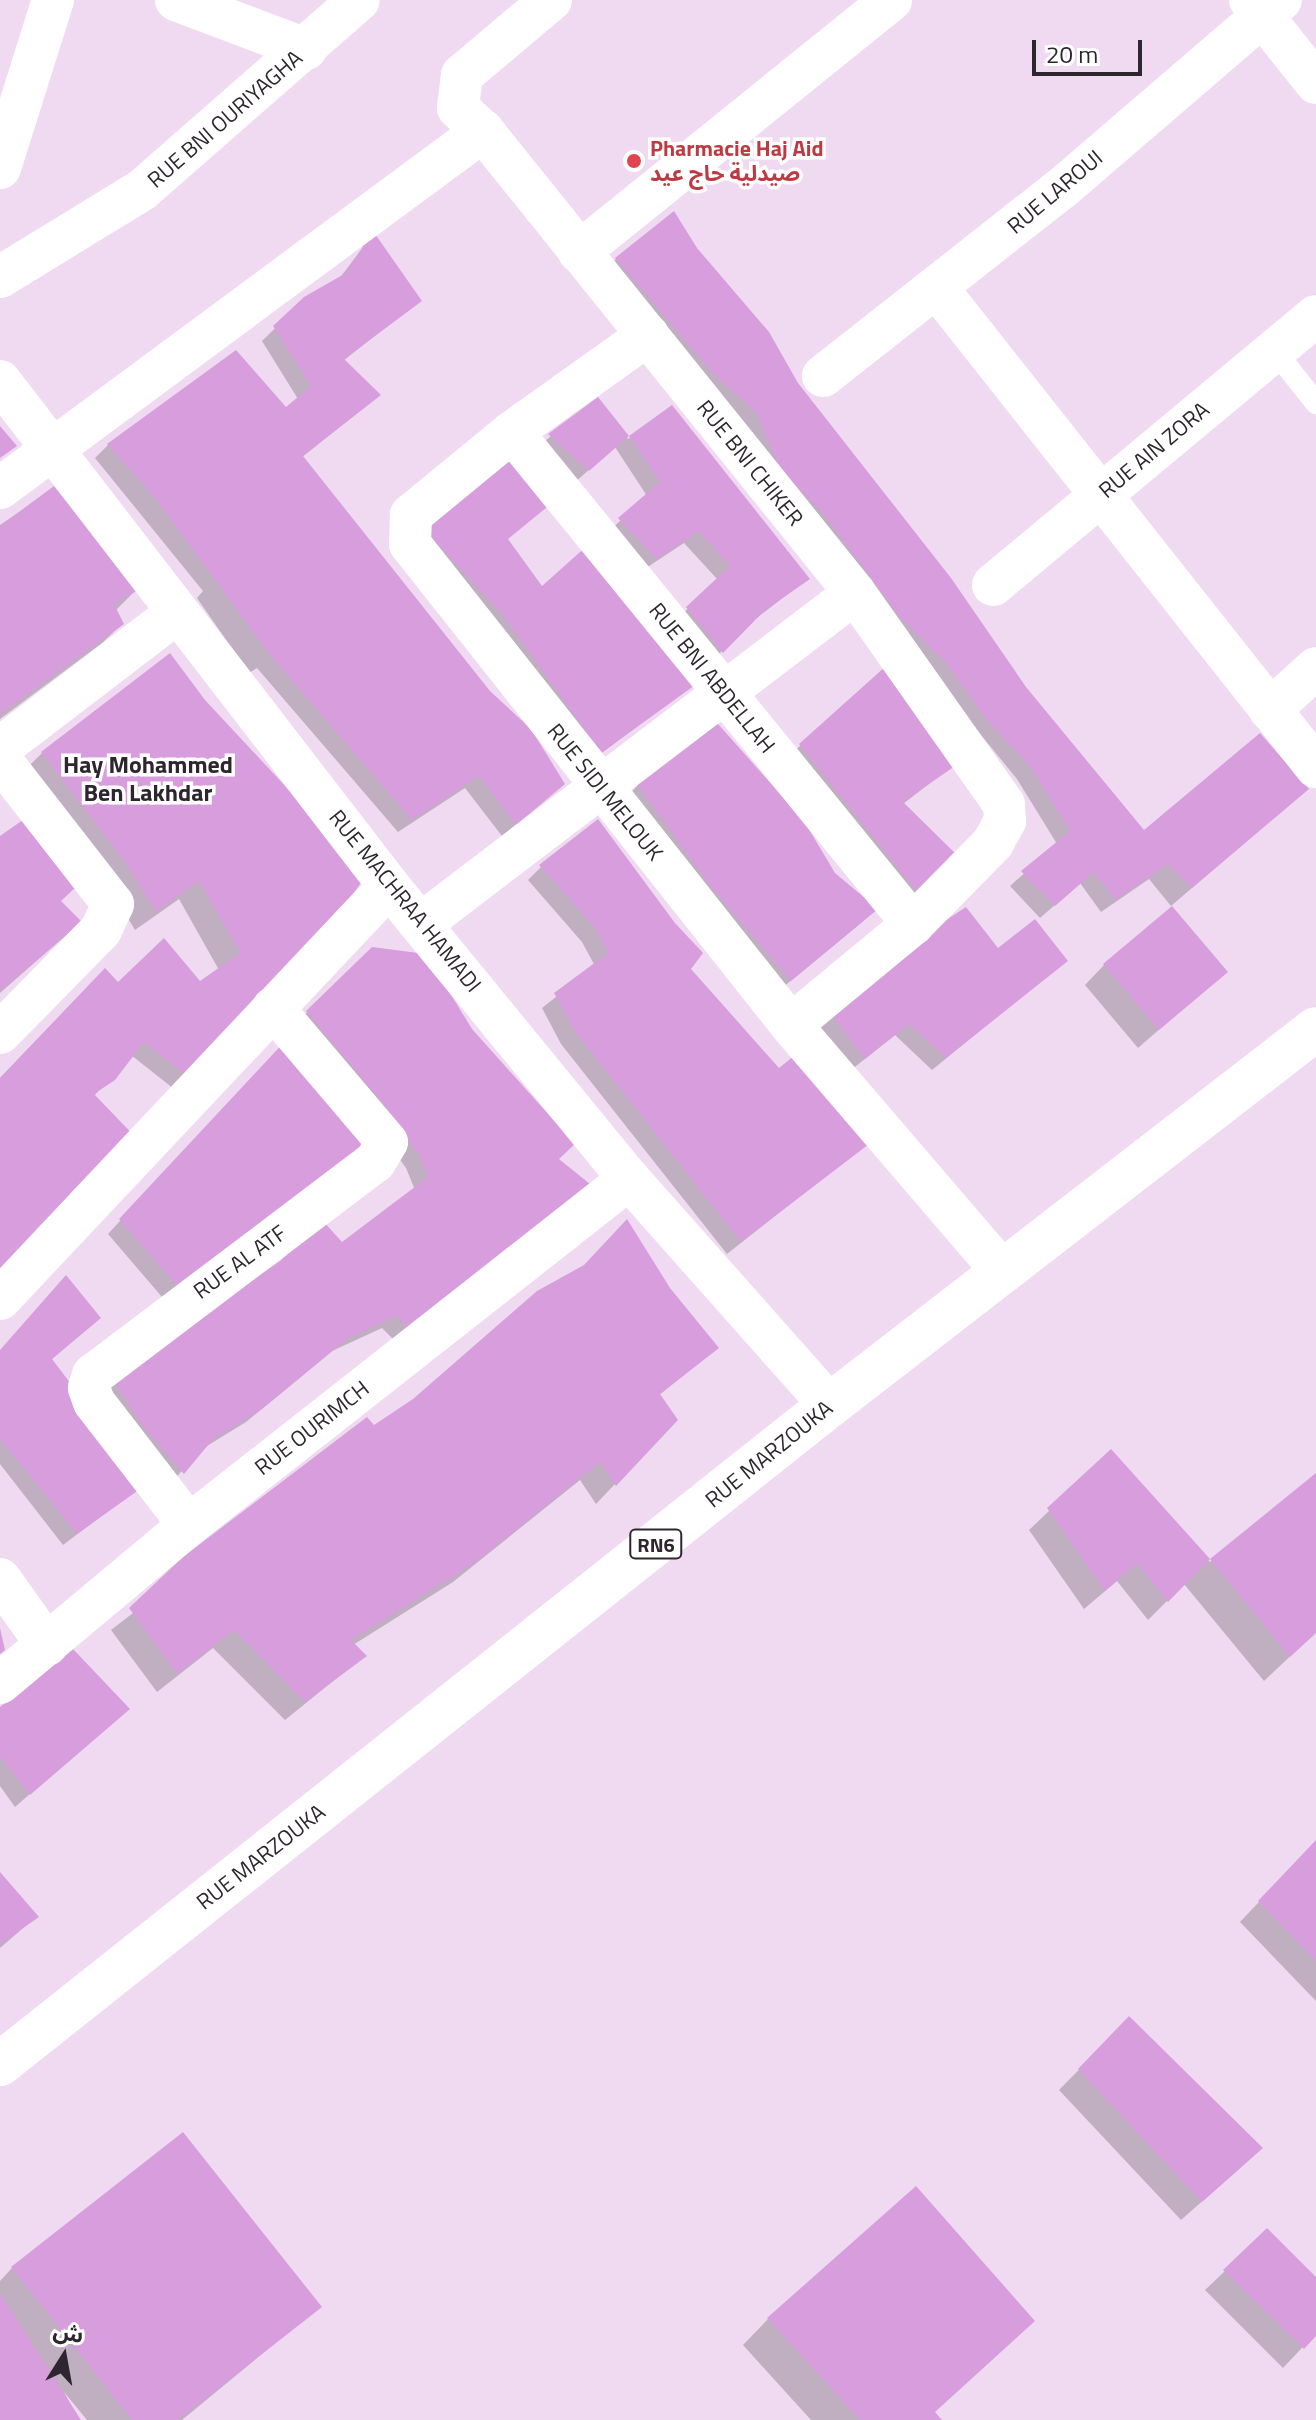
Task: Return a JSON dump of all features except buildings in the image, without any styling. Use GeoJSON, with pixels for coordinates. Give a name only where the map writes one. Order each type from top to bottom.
{"type":"FeatureCollection","features":[{"type":"Feature","properties":{"kind":"main road","name":"RUE MARZOUKA"},"geometry":{"type":"LineString","coordinates":[[0,2064],[830,1405],[1316,1029]]}},
{"type":"Feature","properties":{"kind":"street"},"geometry":{"type":"LineString","coordinates":[[0,168],[53,0]]}},
{"type":"Feature","properties":{"kind":"street"},"geometry":{"type":"LineString","coordinates":[[176,0],[306,49]]}},
{"type":"Feature","properties":{"kind":"street","name":"RUE BNI OURIYAGHA"},"geometry":{"type":"LineString","coordinates":[[0,277],[142,190],[359,0]]}},
{"type":"Feature","properties":{"kind":"street"},"geometry":{"type":"LineString","coordinates":[[0,488],[470,119],[462,75],[551,0]]}},
{"type":"Feature","properties":{"kind":"street"},"geometry":{"type":"LineString","coordinates":[[579,252],[891,0]]}},
{"type":"Feature","properties":{"kind":"street"},"geometry":{"type":"LineString","coordinates":[[1265,5],[1316,83]]}},
{"type":"Feature","properties":{"kind":"street","name":"RUE LAROUI"},"geometry":{"type":"LineString","coordinates":[[823,376],[937,288],[1265,5]]}},
{"type":"Feature","properties":{"kind":"street","name":"RUE BNI CHIKER"},"geometry":{"type":"LineString","coordinates":[[470,119],[855,593],[1004,804],[1005,821],[993,843],[913,924]]}},
{"type":"Feature","properties":{"kind":"street"},"geometry":{"type":"LineString","coordinates":[[937,288],[1316,767]]}},
{"type":"Feature","properties":{"kind":"street","name":"RUE AIN ZORA"},"geometry":{"type":"LineString","coordinates":[[993,585],[1316,316]]}},
{"type":"Feature","properties":{"kind":"street"},"geometry":{"type":"LineString","coordinates":[[512,432],[648,335]]}},
{"type":"Feature","properties":{"kind":"street","name":"RUE MACHRAA HAMADI"},"geometry":{"type":"LineString","coordinates":[[0,381],[389,886],[629,1179],[830,1405]]}},
{"type":"Feature","properties":{"kind":"street","name":"RUE SIDI MELOUK"},"geometry":{"type":"LineString","coordinates":[[512,432],[411,515],[410,544],[418,561],[791,1025],[1003,1272]]}},
{"type":"Feature","properties":{"kind":"street","name":"RUE BNI ABDELLAH"},"geometry":{"type":"LineString","coordinates":[[512,432],[913,924]]}},
{"type":"Feature","properties":{"kind":"street"},"geometry":{"type":"LineString","coordinates":[[422,923],[855,593]]}},
{"type":"Feature","properties":{"kind":"street"},"geometry":{"type":"LineString","coordinates":[[0,748],[178,612]]}},
{"type":"Feature","properties":{"kind":"street"},"geometry":{"type":"LineString","coordinates":[[1270,710],[1316,668]]}},
{"type":"Feature","properties":{"kind":"street"},"geometry":{"type":"LineString","coordinates":[[0,759],[113,904],[101,930],[0,1033]]}},
{"type":"Feature","properties":{"kind":"street"},"geometry":{"type":"LineString","coordinates":[[0,1299],[389,886]]}},
{"type":"Feature","properties":{"kind":"street"},"geometry":{"type":"LineString","coordinates":[[791,1025],[913,924]]}},
{"type":"Feature","properties":{"kind":"street","name":"RUE AL ATF"},"geometry":{"type":"LineString","coordinates":[[189,1525],[94,1402],[89,1388],[93,1375],[375,1162],[387,1142],[273,1008]]}},
{"type":"Feature","properties":{"kind":"street","name":"RUE OURIMCH"},"geometry":{"type":"LineString","coordinates":[[0,1683],[189,1525],[629,1179]]}},
{"type":"Feature","properties":{"kind":"street"},"geometry":{"type":"LineString","coordinates":[[0,1579],[47,1645]]}},
{"type":"Feature","properties":{"kind":"lane"},"geometry":{"type":"LineString","coordinates":[[1274,350],[1316,403]]}},
{"type":"Feature","properties":{"kind":"place","name":"Pharmacie Haj Aid صيدلية حاج عيد"},"geometry":{"type":"Point","coordinates":[634,161]}},
{"type":"Feature","properties":{"kind":"district","name":"Hay Mohammed Ben Lakhdar"},"geometry":{"type":"Point","coordinates":[148,779]}}]}
